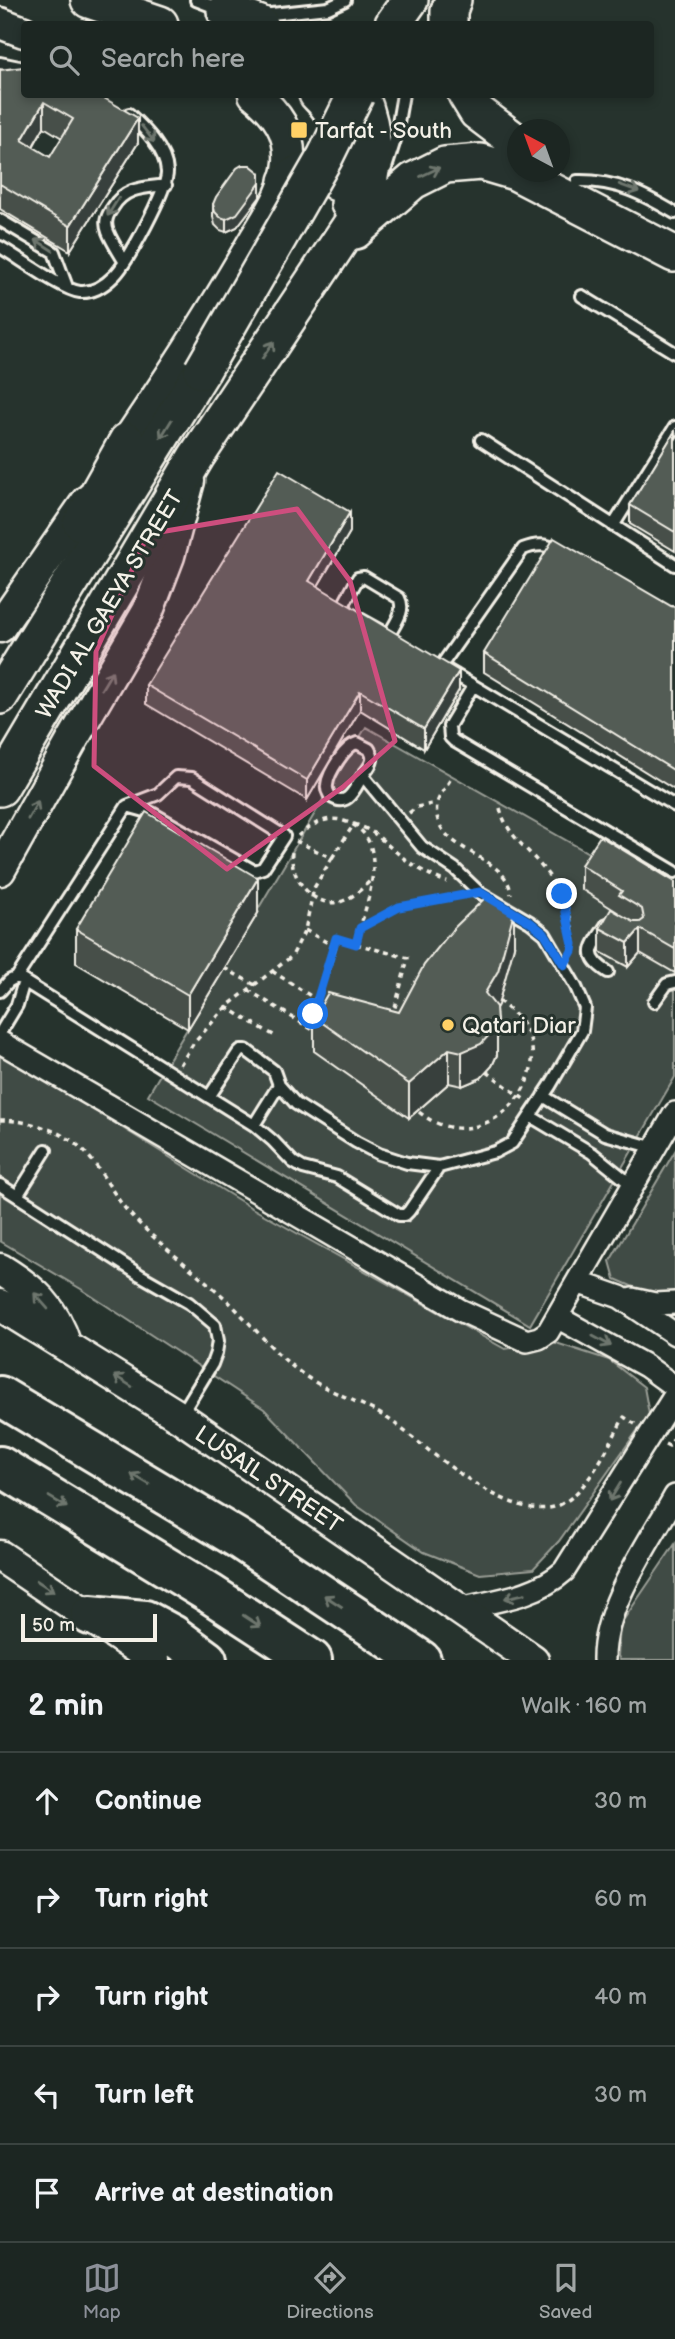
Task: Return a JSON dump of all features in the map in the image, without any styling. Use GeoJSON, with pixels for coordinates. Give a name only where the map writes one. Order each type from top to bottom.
{"type":"FeatureCollection","features":[{"type":"Feature","properties":{"kind":"highway"},"geometry":{"type":"LineString","coordinates":[[0,1396],[237,1538],[421,1660]]}},
{"type":"Feature","properties":{"kind":"highway"},"geometry":{"type":"LineString","coordinates":[[0,1466],[209,1593],[312,1660]]}},
{"type":"Feature","properties":{"kind":"highway"},"geometry":{"type":"LineString","coordinates":[[90,1615],[145,1620],[173,1635],[207,1660]]}},
{"type":"Feature","properties":{"kind":"main road"},"geometry":{"type":"LineString","coordinates":[[395,21],[410,0]]}},
{"type":"Feature","properties":{"kind":"main road"},"geometry":{"type":"LineString","coordinates":[[449,21],[453,0]]}},
{"type":"Feature","properties":{"kind":"main road"},"geometry":{"type":"LineString","coordinates":[[211,5],[252,21]]}},
{"type":"Feature","properties":{"kind":"main road"},"geometry":{"type":"LineString","coordinates":[[108,11],[148,21]]}},
{"type":"Feature","properties":{"kind":"main road"},"geometry":{"type":"LineString","coordinates":[[320,98],[338,123],[347,146],[351,171],[351,195],[339,245]]}},
{"type":"Feature","properties":{"kind":"main road","name":"WADI AL GAEYA STREET"},"geometry":{"type":"LineString","coordinates":[[0,696],[202,371],[326,157],[356,98]]}},
{"type":"Feature","properties":{"kind":"main road"},"geometry":{"type":"LineString","coordinates":[[339,245],[365,198],[373,163],[372,128],[360,98]]}},
{"type":"Feature","properties":{"kind":"main road"},"geometry":{"type":"LineString","coordinates":[[468,98],[477,112],[507,135]]}},
{"type":"Feature","properties":{"kind":"main road"},"geometry":{"type":"LineString","coordinates":[[339,245],[413,180],[445,165],[481,162],[516,172],[674,254]]}},
{"type":"Feature","properties":{"kind":"main road"},"geometry":{"type":"LineString","coordinates":[[286,181],[296,173],[308,169],[321,170],[332,177],[340,187],[342,200],[339,245]]}},
{"type":"Feature","properties":{"kind":"main road"},"geometry":{"type":"LineString","coordinates":[[570,176],[636,222],[674,254]]}},
{"type":"Feature","properties":{"kind":"main road","name":"WADI AL GAEYA STREET"},"geometry":{"type":"LineString","coordinates":[[0,788],[196,457],[339,245]]}},
{"type":"Feature","properties":{"kind":"main road"},"geometry":{"type":"LineString","coordinates":[[0,665],[127,441]]}},
{"type":"Feature","properties":{"kind":"street"},"geometry":{"type":"LineString","coordinates":[[0,23],[21,31]]}},
{"type":"Feature","properties":{"kind":"street"},"geometry":{"type":"LineString","coordinates":[[0,627],[65,535],[211,312],[286,181],[289,161],[285,132],[274,113],[258,98]]}},
{"type":"Feature","properties":{"kind":"street","name":"WADI AL GAEYA STREET"},"geometry":{"type":"LineString","coordinates":[[0,870],[148,611],[169,556],[196,457]]}},
{"type":"Feature","properties":{"kind":"street"},"geometry":{"type":"LineString","coordinates":[[0,1042],[448,1304],[527,1341],[548,1332],[675,1113]]}},
{"type":"Feature","properties":{"kind":"street"},"geometry":{"type":"LineString","coordinates":[[0,1269],[37,1294],[60,1324],[66,1346]]}},
{"type":"Feature","properties":{"kind":"street"},"geometry":{"type":"LineString","coordinates":[[577,1282],[620,1297],[655,1304],[675,1303]]}},
{"type":"Feature","properties":{"kind":"street"},"geometry":{"type":"LineString","coordinates":[[620,1297],[675,1334]]}},
{"type":"Feature","properties":{"kind":"street","name":"LUSAIL STREET"},"geometry":{"type":"LineString","coordinates":[[6,1311],[180,1417],[533,1660]]}},
{"type":"Feature","properties":{"kind":"street"},"geometry":{"type":"LineString","coordinates":[[557,1317],[646,1366],[675,1387]]}},
{"type":"Feature","properties":{"kind":"street"},"geometry":{"type":"LineString","coordinates":[[460,1609],[543,1587],[564,1572],[675,1395]]}},
{"type":"Feature","properties":{"kind":"street"},"geometry":{"type":"LineString","coordinates":[[604,1660],[607,1626],[616,1604],[675,1496]]}},
{"type":"Feature","properties":{"kind":"street"},"geometry":{"type":"LineString","coordinates":[[647,1546],[675,1526]]}},
{"type":"Feature","properties":{"kind":"street"},"geometry":{"type":"LineString","coordinates":[[0,1556],[154,1660]]}},
{"type":"Feature","properties":{"kind":"lane"},"geometry":{"type":"LineString","coordinates":[[211,5],[267,16],[328,8],[345,0]]}},
{"type":"Feature","properties":{"kind":"lane"},"geometry":{"type":"LineString","coordinates":[[0,63],[21,67]]}},
{"type":"Feature","properties":{"kind":"lane"},"geometry":{"type":"LineString","coordinates":[[339,245],[362,217],[386,167],[395,140],[402,98]]}},
{"type":"Feature","properties":{"kind":"lane"},"geometry":{"type":"LineString","coordinates":[[0,247],[79,292],[104,285],[116,274],[166,185],[167,171],[156,145],[145,129],[117,107]]}},
{"type":"Feature","properties":{"kind":"lane"},"geometry":{"type":"LineString","coordinates":[[570,175],[628,187],[675,213]]}},
{"type":"Feature","properties":{"kind":"lane"},"geometry":{"type":"LineString","coordinates":[[124,261],[108,232],[107,215],[118,198],[125,193],[133,189],[166,185]]}},
{"type":"Feature","properties":{"kind":"lane"},"geometry":{"type":"LineString","coordinates":[[0,220],[54,252],[67,287]]}},
{"type":"Feature","properties":{"kind":"lane"},"geometry":{"type":"LineString","coordinates":[[582,296],[675,352]]}},
{"type":"Feature","properties":{"kind":"lane"},"geometry":{"type":"LineString","coordinates":[[613,526],[675,427]]}},
{"type":"Feature","properties":{"kind":"lane"},"geometry":{"type":"LineString","coordinates":[[481,440],[675,565]]}},
{"type":"Feature","properties":{"kind":"lane"},"geometry":{"type":"LineString","coordinates":[[441,666],[523,550],[542,544],[575,560]]}},
{"type":"Feature","properties":{"kind":"lane"},"geometry":{"type":"LineString","coordinates":[[388,635],[401,612],[401,602],[394,594],[361,577],[345,602],[345,608],[349,613],[388,635],[399,641]]}},
{"type":"Feature","properties":{"kind":"lane"},"geometry":{"type":"LineString","coordinates":[[431,660],[675,806]]}},
{"type":"Feature","properties":{"kind":"lane"},"geometry":{"type":"LineString","coordinates":[[473,686],[449,726],[450,737],[675,873]]}},
{"type":"Feature","properties":{"kind":"lane"},"geometry":{"type":"LineString","coordinates":[[363,744],[373,756],[372,764],[363,776],[351,796],[343,801],[330,796],[327,783],[342,754],[350,745],[363,744]]}},
{"type":"Feature","properties":{"kind":"lane"},"geometry":{"type":"LineString","coordinates":[[0,1032],[17,1005],[21,979],[127,806],[158,794],[176,777],[184,776],[192,778],[284,836],[263,868],[254,871],[152,813],[127,806]]}},
{"type":"Feature","properties":{"kind":"lane"},"geometry":{"type":"LineString","coordinates":[[209,1097],[241,1050],[246,1050],[274,1071],[279,1085],[296,1104],[356,1143],[407,1163],[439,1167],[495,1152],[512,1143],[582,1031],[585,1007],[545,934],[480,892],[455,869],[422,847],[363,776]]}},
{"type":"Feature","properties":{"kind":"lane"},"geometry":{"type":"LineString","coordinates":[[608,972],[595,964],[591,955],[592,946],[609,922],[618,928]]}},
{"type":"Feature","properties":{"kind":"lane"},"geometry":{"type":"LineString","coordinates":[[0,991],[9,981],[21,979],[254,1125],[303,1168],[330,1173],[399,1215],[405,1216],[439,1167]]}},
{"type":"Feature","properties":{"kind":"lane"},"geometry":{"type":"LineString","coordinates":[[654,1002],[667,984],[675,982]]}},
{"type":"Feature","properties":{"kind":"lane"},"geometry":{"type":"LineString","coordinates":[[254,1125],[279,1085]]}},
{"type":"Feature","properties":{"kind":"lane"},"geometry":{"type":"LineString","coordinates":[[543,1096],[605,1134],[655,1148]]}},
{"type":"Feature","properties":{"kind":"lane"},"geometry":{"type":"LineString","coordinates":[[533,1112],[592,1153],[633,1186]]}},
{"type":"Feature","properties":{"kind":"lane"},"geometry":{"type":"LineString","coordinates":[[17,1196],[46,1150]]}},
{"type":"Feature","properties":{"kind":"lane"},"geometry":{"type":"LineString","coordinates":[[0,1185],[140,1275],[189,1303],[215,1325],[218,1341],[212,1364],[180,1417]]}},
{"type":"Feature","properties":{"kind":"path"},"geometry":{"type":"LineString","coordinates":[[450,780],[436,803],[439,824],[453,840],[506,877],[512,893],[508,910]]}},
{"type":"Feature","properties":{"kind":"path"},"geometry":{"type":"LineString","coordinates":[[500,808],[507,827],[562,894],[573,944],[564,965]]}},
{"type":"Feature","properties":{"kind":"path"},"geometry":{"type":"LineString","coordinates":[[371,880],[340,902],[329,903],[312,896],[296,877],[291,857],[295,841],[310,826],[339,819],[369,828],[395,852],[436,878],[480,892]]}},
{"type":"Feature","properties":{"kind":"path"},"geometry":{"type":"LineString","coordinates":[[174,1076],[193,1044],[226,1007],[292,956],[304,930],[314,888],[354,824]]}},
{"type":"Feature","properties":{"kind":"path"},"geometry":{"type":"LineString","coordinates":[[354,824],[366,836],[372,848],[373,868],[356,944]]}},
{"type":"Feature","properties":{"kind":"path"},"geometry":{"type":"LineString","coordinates":[[295,841],[332,858]]}},
{"type":"Feature","properties":{"kind":"path"},"geometry":{"type":"LineString","coordinates":[[360,928],[399,907],[480,892]]}},
{"type":"Feature","properties":{"kind":"path"},"geometry":{"type":"LineString","coordinates":[[304,930],[335,947]]}},
{"type":"Feature","properties":{"kind":"path"},"geometry":{"type":"LineString","coordinates":[[321,1021],[313,1014],[336,938],[408,958],[393,1011],[402,1017]]}},
{"type":"Feature","properties":{"kind":"path"},"geometry":{"type":"LineString","coordinates":[[225,968],[255,985]]}},
{"type":"Feature","properties":{"kind":"path"},"geometry":{"type":"LineString","coordinates":[[272,971],[317,1000]]}},
{"type":"Feature","properties":{"kind":"path"},"geometry":{"type":"LineString","coordinates":[[248,990],[323,1036]]}},
{"type":"Feature","properties":{"kind":"path"},"geometry":{"type":"LineString","coordinates":[[419,1112],[433,1124],[458,1129],[483,1126],[510,1107],[524,1085],[532,1057],[531,1042],[525,1027],[499,1001]]}},
{"type":"Feature","properties":{"kind":"path"},"geometry":{"type":"LineString","coordinates":[[226,1007],[275,1035]]}},
{"type":"Feature","properties":{"kind":"path"},"geometry":{"type":"LineString","coordinates":[[487,1072],[518,1094],[533,1112]]}},
{"type":"Feature","properties":{"kind":"path"},"geometry":{"type":"LineString","coordinates":[[0,1120],[25,1121],[74,1143],[90,1158],[129,1213],[230,1304],[301,1373],[376,1412],[447,1465],[507,1500],[540,1510],[557,1506],[573,1496],[587,1480],[624,1417],[668,1446],[675,1437]]}},
{"type":"Feature","properties":{"kind":"highlighted area"},"geometry":{"type":"Polygon","coordinates":[[[297,509],[350,581],[395,741],[343,787],[227,869],[94,766],[96,651],[148,534],[297,509]]]}},
{"type":"Feature","properties":{"kind":"shaded area"},"geometry":{"type":"Polygon","coordinates":[[[366,727],[675,902],[675,1077],[530,1325],[148,1095],[366,727]]]}},
{"type":"Feature","properties":{"kind":"shaded area"},"geometry":{"type":"Polygon","coordinates":[[[0,1052],[250,1207],[505,1349],[553,1342],[609,1360],[644,1387],[649,1414],[559,1541],[533,1569],[480,1574],[424,1552],[356,1505],[264,1409],[81,1289],[0,1241],[0,1052]]]}},
{"type":"Feature","properties":{"kind":"shaded area"},"geometry":{"type":"Polygon","coordinates":[[[675,1151],[675,1294],[652,1295],[615,1279],[610,1261],[675,1151]]]}},
{"type":"Feature","properties":{"kind":"shaded area"},"geometry":{"type":"Polygon","coordinates":[[[675,1544],[675,1660],[620,1660],[620,1625],[675,1544]]]}},
{"type":"Feature","properties":{"kind":"building"},"geometry":{"type":"Polygon","coordinates":[[[21,67],[21,98],[104,98],[138,118],[70,226],[0,184],[0,70],[21,67]],[[44,102],[22,140],[50,157],[73,119],[44,102]]]}},
{"type":"Feature","properties":{"kind":"building"},"geometry":{"type":"Polygon","coordinates":[[[250,165],[260,173],[260,183],[237,214],[226,219],[220,217],[213,204],[237,168],[250,165]]]}},
{"type":"Feature","properties":{"kind":"building"},"geometry":{"type":"Polygon","coordinates":[[[675,431],[675,532],[630,505],[675,431]]]}},
{"type":"Feature","properties":{"kind":"building"},"geometry":{"type":"Polygon","coordinates":[[[279,470],[350,512],[309,581],[459,671],[424,729],[360,691],[307,780],[146,685],[279,470]]]}},
{"type":"Feature","properties":{"kind":"building"},"geometry":{"type":"Polygon","coordinates":[[[554,538],[675,607],[675,771],[484,653],[554,538]]]}},
{"type":"Feature","properties":{"kind":"building"},"geometry":{"type":"Polygon","coordinates":[[[146,812],[258,878],[188,995],[76,929],[146,812]]]}},
{"type":"Feature","properties":{"kind":"building"},"geometry":{"type":"Polygon","coordinates":[[[600,836],[675,882],[675,949],[640,929],[628,943],[600,928],[611,909],[634,922],[644,919],[642,909],[619,895],[622,891],[581,865],[600,836]]]}},
{"type":"Feature","properties":{"kind":"building"},"geometry":{"type":"Polygon","coordinates":[[[486,897],[514,912],[498,971],[485,993],[496,1007],[497,1021],[492,1032],[481,1044],[462,1052],[449,1049],[409,1084],[314,1017],[328,993],[399,1012],[424,965],[453,929],[486,897]]]}},
{"type":"Feature","properties":{"kind":"place","name":"Tarfat - South"},"geometry":{"type":"Point","coordinates":[299,130]}},
{"type":"Feature","properties":{"kind":"place","name":"Qatari Diar"},"geometry":{"type":"Point","coordinates":[448,1025]}},
{"type":"Feature","properties":{"kind":"route"},"geometry":{"type":"LineString","coordinates":[[313,1014],[336,938],[356,944],[360,928],[399,907],[437,899],[480,892],[545,934],[564,965],[573,944],[562,894]]}}]}
